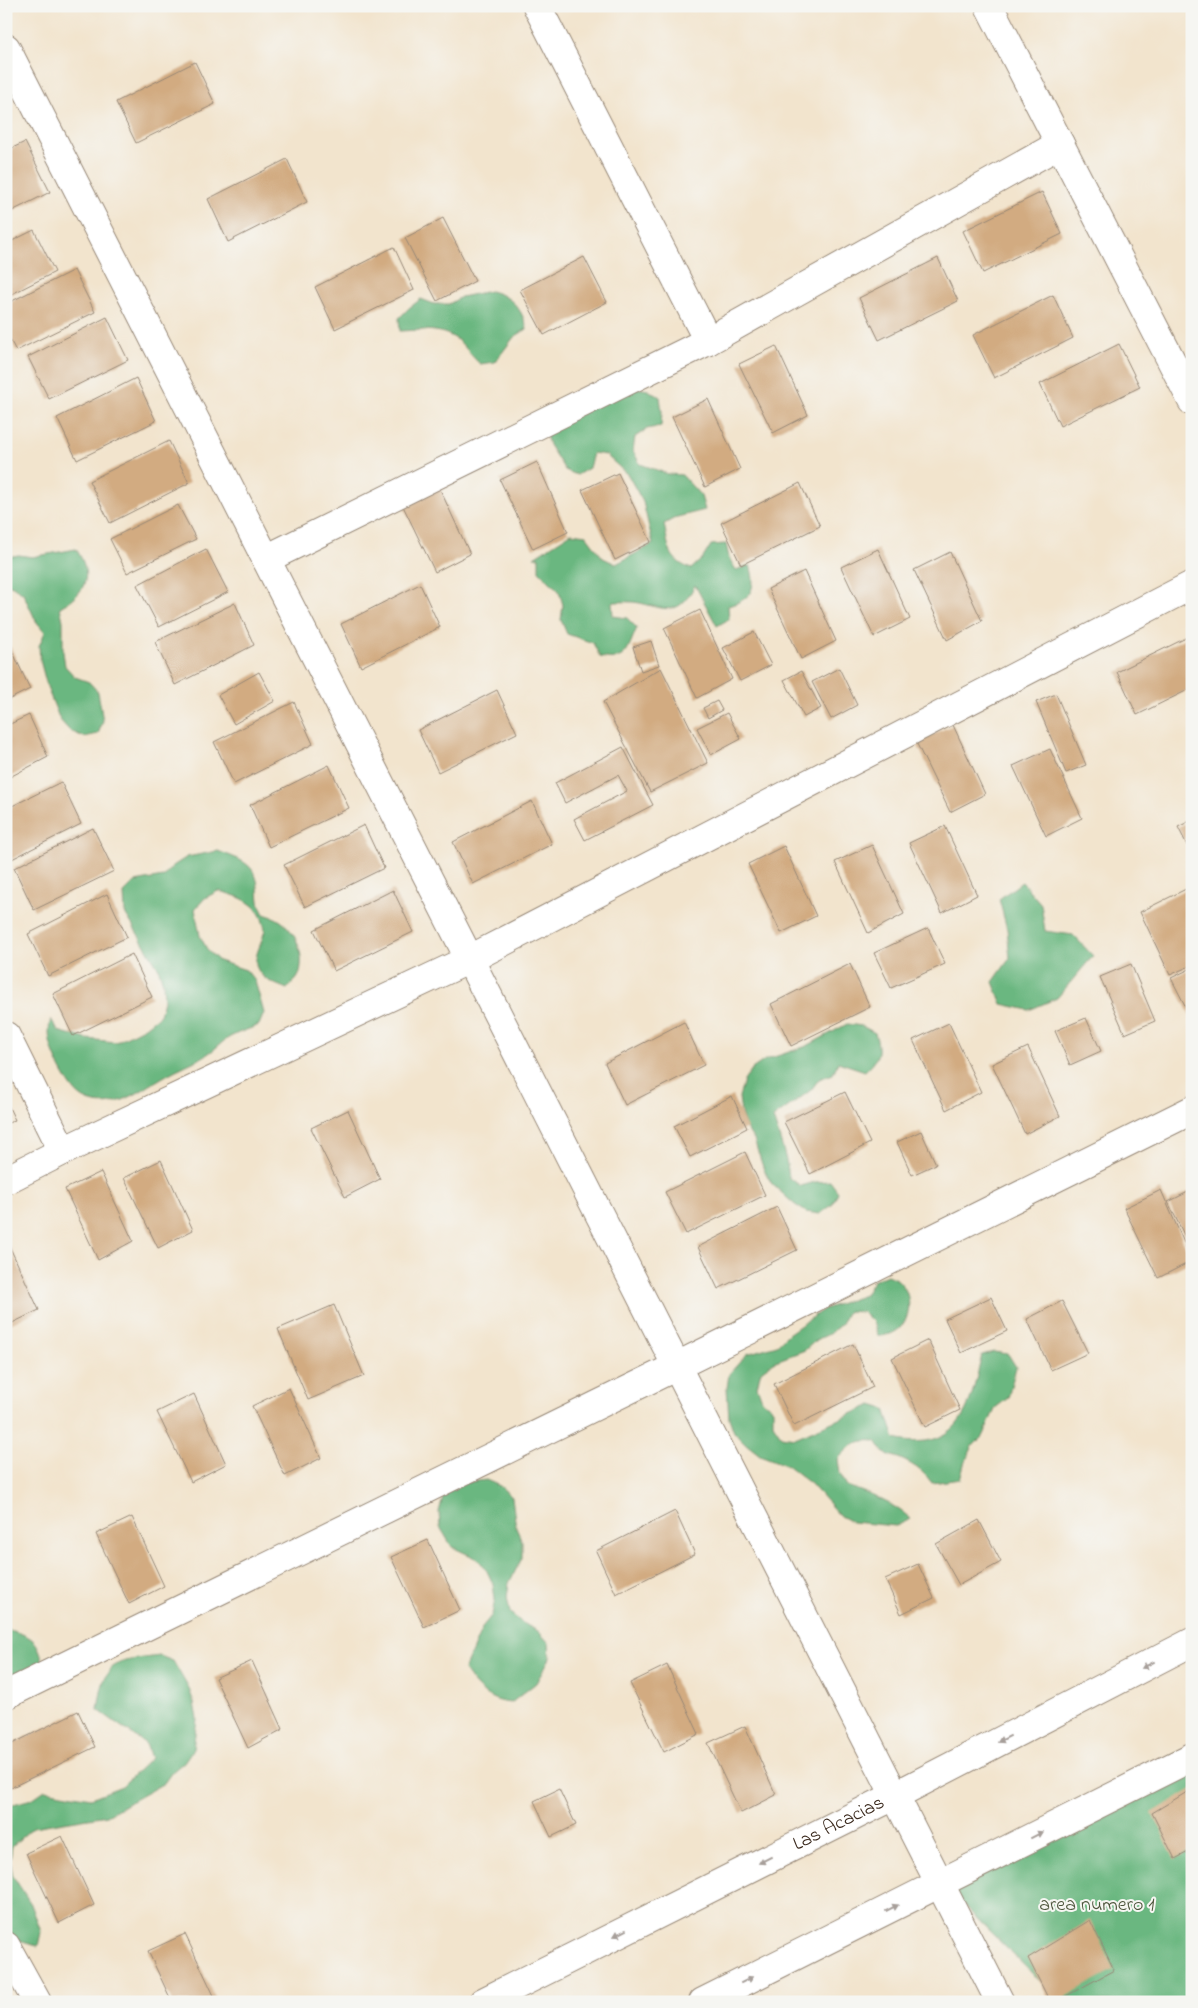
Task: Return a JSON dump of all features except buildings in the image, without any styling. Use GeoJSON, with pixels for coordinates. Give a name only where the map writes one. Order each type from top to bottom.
{"type":"FeatureCollection","features":[{"type":"Feature","properties":{"kind":"street"},"geometry":{"type":"LineString","coordinates":[[537,6],[708,341]]}},
{"type":"Feature","properties":{"kind":"street"},"geometry":{"type":"LineString","coordinates":[[989,6],[1192,401]]}},
{"type":"Feature","properties":{"kind":"street"},"geometry":{"type":"LineString","coordinates":[[6,48],[1000,2002]]}},
{"type":"Feature","properties":{"kind":"street"},"geometry":{"type":"LineString","coordinates":[[266,559],[708,341],[1060,144]]}},
{"type":"Feature","properties":{"kind":"street"},"geometry":{"type":"LineString","coordinates":[[6,1180],[62,1151],[470,959],[1192,585]]}},
{"type":"Feature","properties":{"kind":"street"},"geometry":{"type":"LineString","coordinates":[[6,1036],[62,1151]]}},
{"type":"Feature","properties":{"kind":"street"},"geometry":{"type":"LineString","coordinates":[[6,1695],[677,1366],[1192,1110]]}},
{"type":"Feature","properties":{"kind":"street","name":"Las Acacias"},"geometry":{"type":"LineString","coordinates":[[483,2002],[896,1795],[1192,1642]]}},
{"type":"Feature","properties":{"kind":"street"},"geometry":{"type":"LineString","coordinates":[[703,2002],[1192,1757]]}},
{"type":"Feature","properties":{"kind":"street"},"geometry":{"type":"LineString","coordinates":[[6,1946],[37,2002]]}},
{"type":"Feature","properties":{"kind":"green space"},"geometry":{"type":"Polygon","coordinates":[[[490,291],[504,296],[519,309],[527,329],[514,337],[495,362],[480,364],[461,343],[447,334],[432,331],[400,331],[399,318],[421,299],[434,304],[449,304],[461,297],[490,291]]]}},
{"type":"Feature","properties":{"kind":"green space"},"geometry":{"type":"Polygon","coordinates":[[[633,387],[648,390],[660,397],[662,412],[661,426],[647,429],[635,437],[633,451],[640,464],[668,474],[682,475],[701,496],[705,510],[677,517],[664,524],[668,546],[673,556],[677,561],[691,569],[703,558],[711,545],[726,544],[729,558],[736,570],[750,565],[753,580],[751,592],[743,600],[728,606],[729,619],[717,626],[695,585],[684,602],[672,608],[659,608],[633,602],[612,602],[613,616],[627,618],[637,628],[625,653],[616,658],[609,658],[600,657],[593,643],[567,634],[561,620],[563,605],[559,591],[539,571],[539,557],[534,557],[571,533],[586,535],[603,558],[616,564],[653,544],[643,502],[628,475],[606,455],[593,453],[589,468],[577,475],[565,470],[549,445],[545,431],[633,387]]]}},
{"type":"Feature","properties":{"kind":"green space"},"geometry":{"type":"Polygon","coordinates":[[[76,549],[85,567],[86,576],[81,590],[76,596],[60,607],[63,621],[65,666],[75,677],[89,682],[98,692],[103,721],[98,734],[84,737],[70,731],[60,720],[48,690],[40,660],[39,646],[45,632],[36,621],[23,593],[11,585],[6,586],[6,557],[19,555],[32,557],[76,549]]]}},
{"type":"Feature","properties":{"kind":"green space"},"geometry":{"type":"Polygon","coordinates":[[[218,851],[250,867],[257,880],[260,904],[264,914],[276,918],[295,937],[301,961],[298,977],[287,989],[268,981],[260,973],[257,968],[256,958],[265,929],[260,915],[251,904],[239,897],[218,891],[205,898],[195,909],[200,936],[208,951],[219,961],[246,970],[255,981],[264,1013],[259,1025],[230,1037],[196,1061],[170,1073],[123,1100],[105,1104],[84,1099],[69,1083],[54,1053],[49,1033],[51,1019],[58,1031],[86,1039],[116,1042],[145,1027],[160,1015],[164,1000],[163,983],[158,967],[125,913],[124,893],[135,882],[163,877],[173,866],[187,857],[218,851]]]}},
{"type":"Feature","properties":{"kind":"green space"},"geometry":{"type":"Polygon","coordinates":[[[1022,882],[1041,904],[1045,931],[1073,935],[1093,956],[1057,998],[1029,1010],[1002,1004],[993,982],[1010,958],[1007,929],[999,899],[1022,882]]]}},
{"type":"Feature","properties":{"kind":"green space"},"geometry":{"type":"Polygon","coordinates":[[[847,1024],[862,1026],[875,1033],[878,1054],[873,1062],[865,1071],[838,1062],[833,1074],[819,1079],[811,1090],[773,1118],[785,1155],[789,1178],[801,1186],[815,1182],[830,1181],[838,1192],[832,1205],[820,1214],[806,1212],[772,1184],[764,1170],[754,1140],[746,1128],[741,1113],[739,1097],[744,1081],[752,1069],[765,1060],[807,1046],[847,1024]]]}},
{"type":"Feature","properties":{"kind":"green space"},"geometry":{"type":"Polygon","coordinates":[[[887,1275],[900,1282],[908,1296],[909,1304],[906,1319],[897,1330],[890,1334],[878,1336],[873,1322],[863,1312],[848,1311],[840,1325],[829,1334],[816,1340],[805,1350],[773,1362],[761,1371],[757,1386],[762,1400],[773,1409],[773,1424],[781,1436],[795,1438],[872,1405],[885,1409],[895,1439],[926,1441],[940,1437],[951,1430],[960,1420],[971,1396],[982,1355],[994,1352],[1008,1354],[1016,1367],[1008,1398],[995,1408],[984,1435],[973,1446],[964,1464],[960,1479],[932,1483],[911,1464],[884,1453],[876,1441],[859,1442],[838,1459],[840,1474],[847,1486],[889,1503],[911,1519],[896,1526],[852,1522],[840,1516],[811,1484],[788,1466],[760,1455],[746,1444],[734,1432],[729,1418],[727,1388],[729,1374],[747,1354],[777,1345],[788,1334],[824,1309],[865,1295],[873,1281],[887,1275]]]}},
{"type":"Feature","properties":{"kind":"green space"},"geometry":{"type":"Polygon","coordinates":[[[486,1480],[500,1486],[512,1497],[516,1528],[522,1541],[522,1558],[509,1583],[507,1597],[510,1613],[524,1624],[538,1631],[549,1643],[550,1658],[536,1683],[511,1703],[489,1697],[464,1670],[483,1626],[492,1615],[495,1599],[493,1584],[487,1571],[478,1559],[452,1547],[440,1527],[439,1512],[443,1497],[455,1484],[486,1480]]]}},
{"type":"Feature","properties":{"kind":"green space"},"geometry":{"type":"Polygon","coordinates":[[[6,1629],[33,1640],[42,1657],[44,1667],[6,1694],[6,1629]]]}},
{"type":"Feature","properties":{"kind":"green space"},"geometry":{"type":"Polygon","coordinates":[[[160,1656],[173,1661],[189,1689],[194,1703],[197,1719],[193,1749],[184,1762],[172,1772],[164,1783],[107,1815],[33,1827],[12,1846],[10,1861],[13,1876],[31,1904],[41,1932],[38,1946],[24,1943],[6,1930],[6,1806],[32,1799],[45,1790],[91,1798],[122,1786],[151,1758],[146,1744],[98,1710],[104,1681],[108,1672],[114,1666],[131,1660],[160,1656]]]}},
{"type":"Feature","properties":{"kind":"green space","name":"area numero 1"},"geometry":{"type":"Polygon","coordinates":[[[1192,1745],[1192,2002],[1061,2002],[941,1883],[1192,1745]]]}}]}
